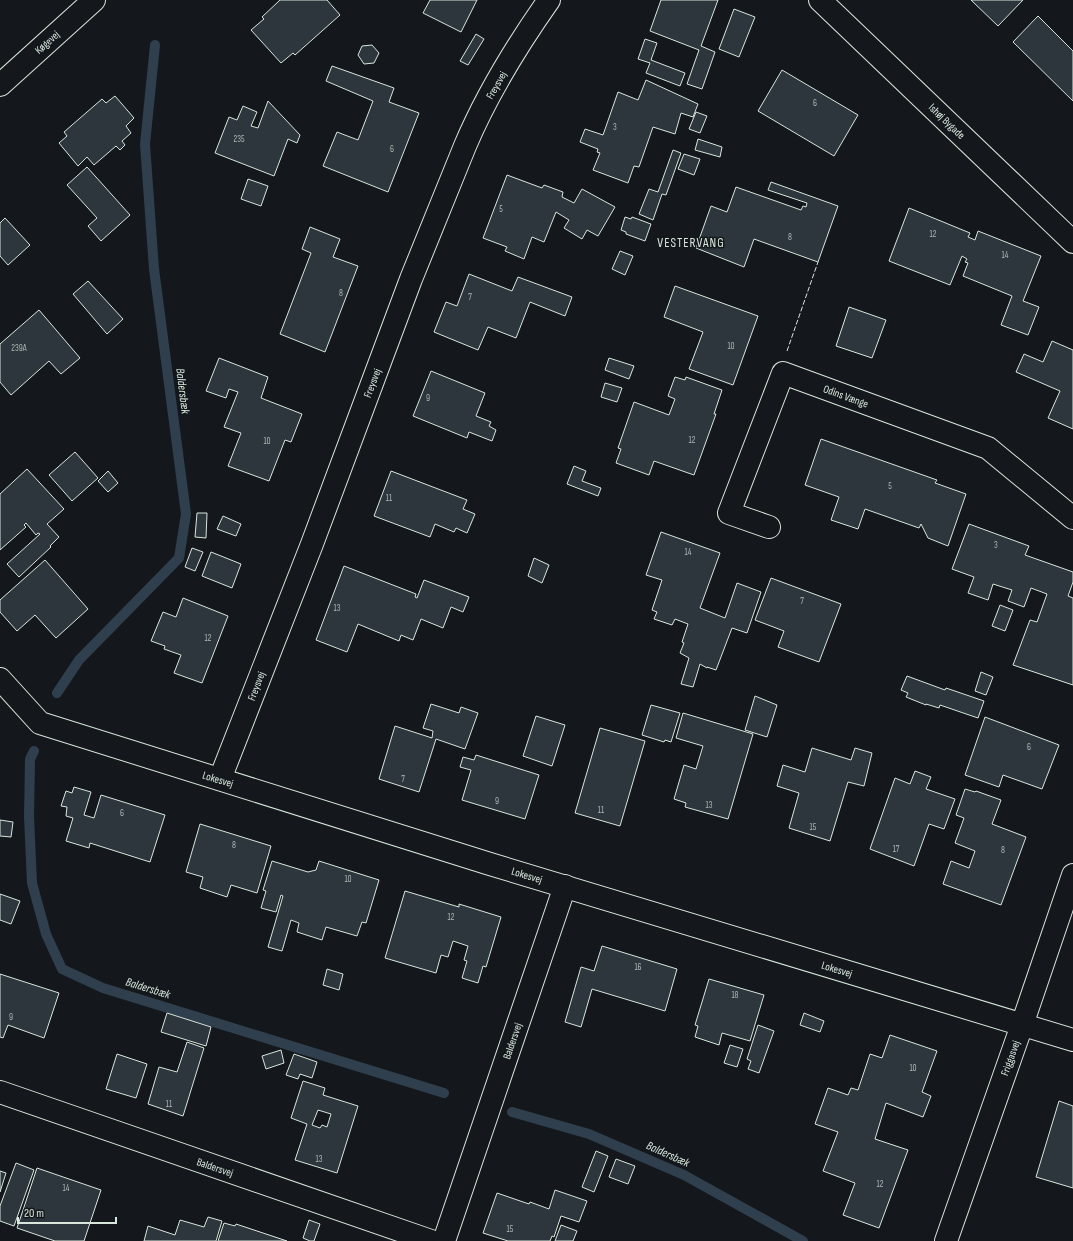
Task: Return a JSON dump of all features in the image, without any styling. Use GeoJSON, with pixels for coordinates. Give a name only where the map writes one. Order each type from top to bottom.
{"type":"FeatureCollection","features":[{"type":"Feature","properties":{"kind":"street","name":"Køgevej"},"geometry":{"type":"LineString","coordinates":[[0,85],[94,0]]}},
{"type":"Feature","properties":{"kind":"street","name":"Freysvej"},"geometry":{"type":"LineString","coordinates":[[220,779],[312,544],[411,279],[464,146],[496,84],[549,0]]}},
{"type":"Feature","properties":{"kind":"street","name":"Ishøj Bygade"},"geometry":{"type":"LineString","coordinates":[[820,0],[1073,242]]}},
{"type":"Feature","properties":{"kind":"street","name":"Odins Vænge"},"geometry":{"type":"LineString","coordinates":[[769,528],[729,513],[783,373],[988,448],[1073,518]]}},
{"type":"Feature","properties":{"kind":"street","name":"Lokesvej"},"geometry":{"type":"LineString","coordinates":[[0,679],[40,723],[565,886],[1073,1040]]}},
{"type":"Feature","properties":{"kind":"street","name":"Friggasvej"},"geometry":{"type":"LineString","coordinates":[[946,1241],[1073,875]]}},
{"type":"Feature","properties":{"kind":"street","name":"Baldersvej"},"geometry":{"type":"LineString","coordinates":[[444,1241],[565,886]]}},
{"type":"Feature","properties":{"kind":"street","name":"Baldersvej"},"geometry":{"type":"LineString","coordinates":[[0,1092],[431,1241]]}},
{"type":"Feature","properties":{"kind":"building"},"geometry":{"type":"Polygon","coordinates":[[[280,0],[327,0],[340,15],[295,55],[293,53],[281,63],[251,30],[264,19],[262,17],[280,0]]]}},
{"type":"Feature","properties":{"kind":"building"},"geometry":{"type":"Polygon","coordinates":[[[430,0],[477,0],[461,32],[423,13],[430,0]]]}},
{"type":"Feature","properties":{"kind":"building"},"geometry":{"type":"Polygon","coordinates":[[[661,0],[718,0],[701,46],[715,52],[702,89],[687,84],[699,50],[650,31],[661,0]]]}},
{"type":"Feature","properties":{"kind":"building"},"geometry":{"type":"Polygon","coordinates":[[[971,0],[1023,0],[998,26],[971,0]]]}},
{"type":"Feature","properties":{"kind":"building"},"geometry":{"type":"Polygon","coordinates":[[[734,9],[755,17],[739,57],[719,49],[734,9]]]}},
{"type":"Feature","properties":{"kind":"building"},"geometry":{"type":"Polygon","coordinates":[[[1038,16],[1073,51],[1073,101],[1013,42],[1038,16]]]}},
{"type":"Feature","properties":{"kind":"building"},"geometry":{"type":"Polygon","coordinates":[[[476,34],[484,39],[468,65],[460,61],[476,34]]]}},
{"type":"Feature","properties":{"kind":"building"},"geometry":{"type":"Polygon","coordinates":[[[645,39],[657,43],[651,60],[685,73],[680,86],[646,73],[650,63],[638,59],[645,39]]]}},
{"type":"Feature","properties":{"kind":"building"},"geometry":{"type":"Polygon","coordinates":[[[372,45],[379,53],[374,63],[364,64],[358,55],[362,46],[372,45]]]}},
{"type":"Feature","properties":{"kind":"building"},"geometry":{"type":"Polygon","coordinates":[[[332,66],[394,88],[389,102],[419,113],[388,192],[323,166],[337,132],[358,140],[373,101],[326,81],[332,66]]]}},
{"type":"Feature","properties":{"kind":"building"},"geometry":{"type":"Polygon","coordinates":[[[782,70],[858,115],[834,156],[758,111],[782,70]]]}},
{"type":"Feature","properties":{"kind":"building"},"geometry":{"type":"Polygon","coordinates":[[[646,80],[698,104],[693,117],[681,113],[675,134],[653,127],[639,167],[634,166],[628,183],[593,170],[600,153],[597,152],[598,149],[580,142],[585,129],[603,135],[618,92],[638,100],[646,80]]]}},
{"type":"Feature","properties":{"kind":"building"},"geometry":{"type":"Polygon","coordinates":[[[115,96],[134,118],[126,126],[131,133],[122,141],[125,145],[120,150],[116,146],[94,165],[87,157],[78,166],[59,143],[67,136],[64,132],[102,99],[106,103],[115,96]]]}},
{"type":"Feature","properties":{"kind":"building"},"geometry":{"type":"Polygon","coordinates":[[[268,101],[300,135],[297,143],[288,139],[274,176],[215,153],[229,117],[237,120],[243,106],[257,112],[251,126],[258,128],[268,101]]]}},
{"type":"Feature","properties":{"kind":"building"},"geometry":{"type":"Polygon","coordinates":[[[696,112],[707,116],[700,133],[689,129],[696,112]]]}},
{"type":"Feature","properties":{"kind":"building"},"geometry":{"type":"Polygon","coordinates":[[[698,139],[722,147],[720,157],[695,150],[698,139]]]}},
{"type":"Feature","properties":{"kind":"building"},"geometry":{"type":"Polygon","coordinates":[[[673,150],[681,153],[666,195],[662,194],[653,220],[639,214],[649,189],[658,192],[673,150]]]}},
{"type":"Feature","properties":{"kind":"building"},"geometry":{"type":"Polygon","coordinates":[[[684,154],[700,159],[694,175],[678,169],[684,154]]]}},
{"type":"Feature","properties":{"kind":"building"},"geometry":{"type":"Polygon","coordinates":[[[87,167],[130,215],[101,241],[88,226],[97,218],[67,185],[87,167]]]}},
{"type":"Feature","properties":{"kind":"building"},"geometry":{"type":"Polygon","coordinates":[[[507,175],[542,188],[544,185],[563,192],[562,197],[574,203],[582,189],[615,207],[598,236],[587,230],[582,239],[564,228],[569,220],[556,212],[544,242],[532,237],[524,259],[505,251],[507,247],[483,238],[507,175]]]}},
{"type":"Feature","properties":{"kind":"building"},"geometry":{"type":"Polygon","coordinates":[[[248,179],[268,186],[261,206],[241,199],[248,179]]]}},
{"type":"Feature","properties":{"kind":"building"},"geometry":{"type":"Polygon","coordinates":[[[771,182],[838,206],[818,262],[754,239],[744,267],[696,248],[711,206],[727,212],[736,187],[801,210],[803,206],[806,207],[807,203],[768,190],[771,182]]]}},
{"type":"Feature","properties":{"kind":"building"},"geometry":{"type":"Polygon","coordinates":[[[909,208],[970,233],[968,237],[975,240],[978,231],[1041,256],[1023,301],[1039,307],[1028,335],[1001,325],[1012,296],[963,276],[968,263],[965,262],[967,259],[962,256],[950,285],[889,261],[909,208]]]}},
{"type":"Feature","properties":{"kind":"building"},"geometry":{"type":"Polygon","coordinates":[[[625,217],[631,219],[632,217],[651,224],[645,241],[626,234],[626,232],[621,230],[625,217]]]}},
{"type":"Feature","properties":{"kind":"building"},"geometry":{"type":"Polygon","coordinates":[[[5,218],[30,245],[8,265],[0,256],[0,223],[5,218]]]}},
{"type":"Feature","properties":{"kind":"building"},"geometry":{"type":"Polygon","coordinates":[[[310,227],[340,239],[333,257],[358,266],[325,352],[280,334],[311,253],[302,249],[310,227]]]}},
{"type":"Feature","properties":{"kind":"building"},"geometry":{"type":"Polygon","coordinates":[[[620,251],[633,256],[625,275],[612,269],[620,251]]]}},
{"type":"Feature","properties":{"kind":"building"},"geometry":{"type":"Polygon","coordinates":[[[469,274],[512,291],[518,277],[572,297],[565,316],[530,302],[516,338],[488,327],[478,350],[434,332],[446,302],[457,306],[469,274]]]}},
{"type":"Feature","properties":{"kind":"building"},"geometry":{"type":"Polygon","coordinates":[[[88,281],[123,319],[107,334],[73,294],[88,281]]]}},
{"type":"Feature","properties":{"kind":"building"},"geometry":{"type":"Polygon","coordinates":[[[675,286],[758,316],[733,385],[689,369],[703,332],[664,317],[675,286]]]}},
{"type":"Feature","properties":{"kind":"building"},"geometry":{"type":"Polygon","coordinates":[[[849,307],[886,320],[872,358],[836,346],[849,307]]]}},
{"type":"Feature","properties":{"kind":"building"},"geometry":{"type":"Polygon","coordinates":[[[39,310],[80,358],[61,374],[49,361],[11,395],[0,382],[0,344],[39,310]]]}},
{"type":"Feature","properties":{"kind":"building"},"geometry":{"type":"Polygon","coordinates":[[[1052,341],[1073,350],[1073,429],[1048,418],[1060,391],[1016,372],[1024,354],[1043,362],[1052,341]]]}},
{"type":"Feature","properties":{"kind":"building"},"geometry":{"type":"Polygon","coordinates":[[[219,358],[268,377],[261,398],[302,414],[291,442],[285,440],[269,481],[228,466],[241,433],[224,427],[238,392],[229,389],[226,398],[206,391],[219,358]]]}},
{"type":"Feature","properties":{"kind":"building"},"geometry":{"type":"Polygon","coordinates":[[[609,358],[634,366],[629,379],[605,370],[609,358]]]}},
{"type":"Feature","properties":{"kind":"building"},"geometry":{"type":"Polygon","coordinates":[[[431,371],[485,393],[476,416],[491,422],[489,426],[496,430],[492,441],[469,432],[467,438],[413,416],[431,371]]]}},
{"type":"Feature","properties":{"kind":"building"},"geometry":{"type":"Polygon","coordinates":[[[675,377],[685,380],[686,377],[722,390],[714,414],[716,414],[694,475],[654,461],[649,475],[616,463],[621,449],[618,448],[634,402],[669,415],[675,399],[668,396],[675,377]]]}},
{"type":"Feature","properties":{"kind":"building"},"geometry":{"type":"Polygon","coordinates":[[[605,383],[622,388],[617,402],[601,397],[605,383]]]}},
{"type":"Feature","properties":{"kind":"building"},"geometry":{"type":"Polygon","coordinates":[[[821,439],[937,480],[935,483],[966,494],[948,546],[928,538],[921,524],[919,528],[865,509],[858,529],[831,520],[839,497],[805,485],[821,439]]]}},
{"type":"Feature","properties":{"kind":"building"},"geometry":{"type":"Polygon","coordinates":[[[75,452],[98,478],[72,501],[49,475],[75,452]]]}},
{"type":"Feature","properties":{"kind":"building"},"geometry":{"type":"Polygon","coordinates":[[[574,466],[586,471],[582,481],[601,488],[598,496],[567,484],[574,466]]]}},
{"type":"Feature","properties":{"kind":"building"},"geometry":{"type":"Polygon","coordinates":[[[27,469],[64,509],[47,524],[59,537],[50,546],[51,547],[19,577],[7,564],[40,534],[38,533],[36,535],[26,523],[24,525],[26,527],[0,550],[0,494],[27,469]]]}},
{"type":"Feature","properties":{"kind":"building"},"geometry":{"type":"Polygon","coordinates":[[[108,471],[118,483],[108,492],[98,481],[108,471]]]}},
{"type":"Feature","properties":{"kind":"building"},"geometry":{"type":"Polygon","coordinates":[[[391,471],[467,500],[463,509],[475,514],[467,533],[456,528],[454,532],[435,524],[430,537],[374,516],[391,471]]]}},
{"type":"Feature","properties":{"kind":"building"},"geometry":{"type":"Polygon","coordinates":[[[197,513],[207,513],[206,538],[195,537],[197,513]]]}},
{"type":"Feature","properties":{"kind":"building"},"geometry":{"type":"Polygon","coordinates":[[[223,516],[241,524],[236,536],[217,529],[223,516]]]}},
{"type":"Feature","properties":{"kind":"building"},"geometry":{"type":"Polygon","coordinates":[[[969,524],[1029,546],[1025,555],[1073,572],[1073,582],[1068,596],[1073,598],[1073,685],[1013,665],[1030,620],[1037,622],[1047,594],[1031,588],[1024,607],[1008,601],[1012,590],[993,584],[988,600],[968,593],[974,577],[952,569],[969,524]]]}},
{"type":"Feature","properties":{"kind":"building"},"geometry":{"type":"Polygon","coordinates":[[[661,532],[720,553],[700,608],[725,618],[737,583],[761,592],[747,633],[732,628],[716,670],[707,668],[700,664],[693,687],[681,684],[689,658],[680,653],[688,624],[675,619],[672,625],[654,619],[657,612],[652,610],[662,580],[646,575],[661,532]]]}},
{"type":"Feature","properties":{"kind":"building"},"geometry":{"type":"Polygon","coordinates":[[[192,548],[203,552],[195,571],[185,567],[192,548]]]}},
{"type":"Feature","properties":{"kind":"building"},"geometry":{"type":"Polygon","coordinates":[[[211,552],[241,564],[232,588],[202,576],[211,552]]]}},
{"type":"Feature","properties":{"kind":"building"},"geometry":{"type":"Polygon","coordinates":[[[534,558],[549,565],[542,583],[528,576],[534,558]]]}},
{"type":"Feature","properties":{"kind":"building"},"geometry":{"type":"Polygon","coordinates":[[[45,560],[88,609],[56,638],[35,615],[17,631],[0,612],[0,600],[45,560]]]}},
{"type":"Feature","properties":{"kind":"building"},"geometry":{"type":"Polygon","coordinates":[[[344,566],[416,594],[415,597],[417,598],[424,580],[469,597],[463,612],[451,607],[443,628],[421,619],[413,640],[401,635],[399,641],[358,624],[347,652],[316,640],[344,566]]]}},
{"type":"Feature","properties":{"kind":"building"},"geometry":{"type":"Polygon","coordinates":[[[771,578],[841,604],[819,662],[778,647],[784,631],[755,620],[771,578]]]}},
{"type":"Feature","properties":{"kind":"building"},"geometry":{"type":"Polygon","coordinates":[[[183,598],[228,616],[202,683],[174,673],[181,655],[164,649],[165,646],[151,641],[163,612],[176,617],[183,598]]]}},
{"type":"Feature","properties":{"kind":"building"},"geometry":{"type":"Polygon","coordinates":[[[1000,605],[1013,610],[1005,631],[992,626],[1000,605]]]}},
{"type":"Feature","properties":{"kind":"building"},"geometry":{"type":"Polygon","coordinates":[[[981,672],[993,677],[986,695],[975,691],[981,672]]]}},
{"type":"Feature","properties":{"kind":"building"},"geometry":{"type":"Polygon","coordinates":[[[907,676],[945,690],[946,688],[984,701],[978,718],[940,705],[939,708],[926,705],[906,697],[908,693],[901,690],[907,676]]]}},
{"type":"Feature","properties":{"kind":"building"},"geometry":{"type":"Polygon","coordinates":[[[755,696],[777,705],[767,737],[745,730],[755,696]]]}},
{"type":"Feature","properties":{"kind":"building"},"geometry":{"type":"Polygon","coordinates":[[[431,704],[459,713],[461,707],[478,713],[465,749],[436,739],[419,792],[379,779],[395,726],[432,738],[433,731],[423,728],[431,704]]]}},
{"type":"Feature","properties":{"kind":"building"},"geometry":{"type":"Polygon","coordinates":[[[651,705],[680,713],[671,742],[665,740],[664,742],[642,735],[651,705]]]}},
{"type":"Feature","properties":{"kind":"building"},"geometry":{"type":"Polygon","coordinates":[[[683,713],[753,734],[728,819],[685,807],[686,803],[674,799],[684,765],[696,769],[703,746],[676,738],[683,713]]]}},
{"type":"Feature","properties":{"kind":"building"},"geometry":{"type":"Polygon","coordinates":[[[536,716],[565,725],[552,766],[523,756],[536,716]]]}},
{"type":"Feature","properties":{"kind":"building"},"geometry":{"type":"Polygon","coordinates":[[[985,717],[1059,745],[1042,789],[1003,775],[999,787],[965,775],[985,717]]]}},
{"type":"Feature","properties":{"kind":"building"},"geometry":{"type":"Polygon","coordinates":[[[600,728],[645,741],[620,826],[575,813],[600,728]]]}},
{"type":"Feature","properties":{"kind":"building"},"geometry":{"type":"Polygon","coordinates":[[[812,748],[851,760],[855,748],[872,753],[864,786],[848,782],[830,841],[789,828],[799,793],[777,786],[783,765],[805,772],[812,748]]]}},
{"type":"Feature","properties":{"kind":"building"},"geometry":{"type":"Polygon","coordinates":[[[476,755],[539,775],[525,819],[462,800],[471,770],[460,767],[463,757],[474,760],[476,755]]]}},
{"type":"Feature","properties":{"kind":"building"},"geometry":{"type":"Polygon","coordinates":[[[915,771],[931,777],[926,789],[955,799],[944,829],[929,824],[914,866],[870,849],[895,778],[910,784],[915,771]]]}},
{"type":"Feature","properties":{"kind":"building"},"geometry":{"type":"Polygon","coordinates":[[[74,787],[91,792],[84,815],[94,818],[101,795],[165,815],[150,862],[90,843],[89,848],[66,841],[73,818],[66,816],[67,807],[61,806],[66,791],[72,793],[74,787]]]}},
{"type":"Feature","properties":{"kind":"building"},"geometry":{"type":"Polygon","coordinates":[[[965,789],[976,791],[1001,800],[992,824],[1026,837],[1001,905],[943,884],[951,861],[969,868],[975,851],[955,843],[964,818],[956,815],[965,789]]]}},
{"type":"Feature","properties":{"kind":"building"},"geometry":{"type":"Polygon","coordinates":[[[0,820],[13,822],[11,837],[0,836],[0,820]]]}},
{"type":"Feature","properties":{"kind":"building"},"geometry":{"type":"Polygon","coordinates":[[[200,824],[271,846],[257,893],[231,885],[227,897],[200,888],[203,877],[186,872],[200,824]]]}},
{"type":"Feature","properties":{"kind":"building"},"geometry":{"type":"Polygon","coordinates":[[[272,861],[308,872],[316,870],[319,861],[379,880],[366,923],[362,922],[357,936],[326,927],[322,940],[297,932],[299,923],[291,920],[282,951],[268,947],[283,896],[281,895],[276,912],[261,908],[266,891],[263,890],[272,861]]]}},
{"type":"Feature","properties":{"kind":"building"},"geometry":{"type":"Polygon","coordinates":[[[405,891],[459,907],[459,904],[501,917],[486,967],[483,966],[478,983],[462,978],[467,961],[464,960],[468,946],[453,941],[448,957],[441,955],[436,973],[385,958],[405,891]]]}},
{"type":"Feature","properties":{"kind":"building"},"geometry":{"type":"Polygon","coordinates":[[[0,894],[20,901],[11,924],[0,920],[0,894]]]}},
{"type":"Feature","properties":{"kind":"building"},"geometry":{"type":"Polygon","coordinates":[[[602,946],[677,969],[665,1011],[592,989],[581,1027],[565,1022],[581,967],[594,971],[602,946]]]}},
{"type":"Feature","properties":{"kind":"building"},"geometry":{"type":"Polygon","coordinates":[[[327,969],[343,974],[339,990],[323,985],[327,969]]]}},
{"type":"Feature","properties":{"kind":"building"},"geometry":{"type":"Polygon","coordinates":[[[0,974],[59,993],[44,1038],[8,1025],[3,1038],[0,1037],[0,974]]]}},
{"type":"Feature","properties":{"kind":"building"},"geometry":{"type":"Polygon","coordinates":[[[709,979],[764,995],[750,1041],[722,1033],[719,1045],[695,1037],[698,1026],[695,1025],[709,979]]]}},
{"type":"Feature","properties":{"kind":"building"},"geometry":{"type":"Polygon","coordinates":[[[167,1013],[211,1027],[206,1046],[161,1032],[167,1013]]]}},
{"type":"Feature","properties":{"kind":"building"},"geometry":{"type":"Polygon","coordinates":[[[804,1013],[824,1021],[820,1032],[800,1025],[804,1013]]]}},
{"type":"Feature","properties":{"kind":"building"},"geometry":{"type":"Polygon","coordinates":[[[758,1025],[774,1031],[759,1073],[748,1069],[751,1061],[747,1059],[758,1025]]]}},
{"type":"Feature","properties":{"kind":"building"},"geometry":{"type":"Polygon","coordinates":[[[890,1035],[937,1051],[922,1092],[931,1096],[923,1117],[886,1103],[875,1139],[908,1150],[879,1228],[843,1215],[855,1183],[823,1171],[838,1132],[815,1124],[828,1088],[848,1095],[851,1088],[858,1090],[870,1054],[882,1058],[890,1035]]]}},
{"type":"Feature","properties":{"kind":"building"},"geometry":{"type":"Polygon","coordinates":[[[187,1042],[204,1048],[183,1116],[148,1104],[159,1067],[177,1072],[187,1042]]]}},
{"type":"Feature","properties":{"kind":"building"},"geometry":{"type":"Polygon","coordinates":[[[730,1045],[743,1049],[737,1067],[724,1063],[730,1045]]]}},
{"type":"Feature","properties":{"kind":"building"},"geometry":{"type":"Polygon","coordinates":[[[281,1050],[284,1063],[266,1069],[262,1056],[281,1050]]]}},
{"type":"Feature","properties":{"kind":"building"},"geometry":{"type":"Polygon","coordinates":[[[117,1054],[147,1064],[136,1098],[106,1089],[117,1054]]]}},
{"type":"Feature","properties":{"kind":"building"},"geometry":{"type":"Polygon","coordinates":[[[294,1054],[317,1062],[312,1078],[300,1074],[298,1079],[286,1075],[294,1054]]]}},
{"type":"Feature","properties":{"kind":"building"},"geometry":{"type":"Polygon","coordinates":[[[303,1081],[325,1088],[323,1095],[358,1106],[337,1173],[295,1160],[307,1124],[291,1118],[303,1081]],[[318,1110],[312,1125],[320,1128],[322,1125],[327,1127],[331,1114],[318,1110]]]}},
{"type":"Feature","properties":{"kind":"building"},"geometry":{"type":"Polygon","coordinates":[[[1059,1101],[1073,1106],[1073,1188],[1036,1177],[1059,1101]]]}},
{"type":"Feature","properties":{"kind":"building"},"geometry":{"type":"Polygon","coordinates":[[[596,1151],[608,1156],[594,1192],[582,1187],[596,1151]]]}},
{"type":"Feature","properties":{"kind":"building"},"geometry":{"type":"Polygon","coordinates":[[[616,1159],[635,1166],[628,1184],[609,1177],[616,1159]]]}},
{"type":"Feature","properties":{"kind":"building"},"geometry":{"type":"Polygon","coordinates":[[[16,1163],[34,1170],[14,1226],[0,1221],[0,1206],[16,1163]]]}},
{"type":"Feature","properties":{"kind":"building"},"geometry":{"type":"Polygon","coordinates":[[[37,1168],[101,1190],[84,1241],[55,1241],[17,1228],[37,1168]]]}},
{"type":"Feature","properties":{"kind":"building"},"geometry":{"type":"Polygon","coordinates":[[[0,1171],[6,1173],[0,1192],[0,1171]]]}},
{"type":"Feature","properties":{"kind":"building"},"geometry":{"type":"Polygon","coordinates":[[[555,1190],[587,1201],[579,1222],[561,1216],[554,1237],[552,1236],[550,1241],[508,1241],[483,1233],[497,1193],[549,1209],[555,1190]]]}},
{"type":"Feature","properties":{"kind":"building"},"geometry":{"type":"Polygon","coordinates":[[[208,1217],[222,1221],[216,1241],[144,1241],[148,1226],[175,1235],[180,1220],[204,1227],[208,1217]]]}},
{"type":"Feature","properties":{"kind":"building"},"geometry":{"type":"Polygon","coordinates":[[[309,1220],[320,1224],[314,1241],[303,1238],[309,1220]]]}},
{"type":"Feature","properties":{"kind":"building"},"geometry":{"type":"Polygon","coordinates":[[[224,1223],[235,1226],[236,1224],[287,1241],[218,1241],[224,1223]]]}},
{"type":"Feature","properties":{"kind":"building"},"geometry":{"type":"Polygon","coordinates":[[[561,1225],[577,1231],[573,1241],[555,1241],[561,1225]]]}},
{"type":"Feature","properties":{"kind":"waterway","name":"Baldersbæk"},"geometry":{"type":"LineString","coordinates":[[57,693],[79,660],[179,558],[186,514],[154,269],[145,144],[155,45]]}},
{"type":"Feature","properties":{"kind":"waterway","name":"Baldersbæk"},"geometry":{"type":"LineString","coordinates":[[34,751],[30,759],[29,817],[32,883],[46,934],[62,969],[103,988],[444,1093]]}},
{"type":"Feature","properties":{"kind":"waterway","name":"Baldersbæk"},"geometry":{"type":"LineString","coordinates":[[512,1112],[589,1134],[684,1175],[803,1241]]}},
{"type":"Feature","properties":{"kind":"fence"},"geometry":{"type":"LineString","coordinates":[[787,351],[818,262]]}},
{"type":"Feature","properties":{"kind":"district","name":"VESTERVANG"},"geometry":{"type":"Point","coordinates":[691,242]}}]}
